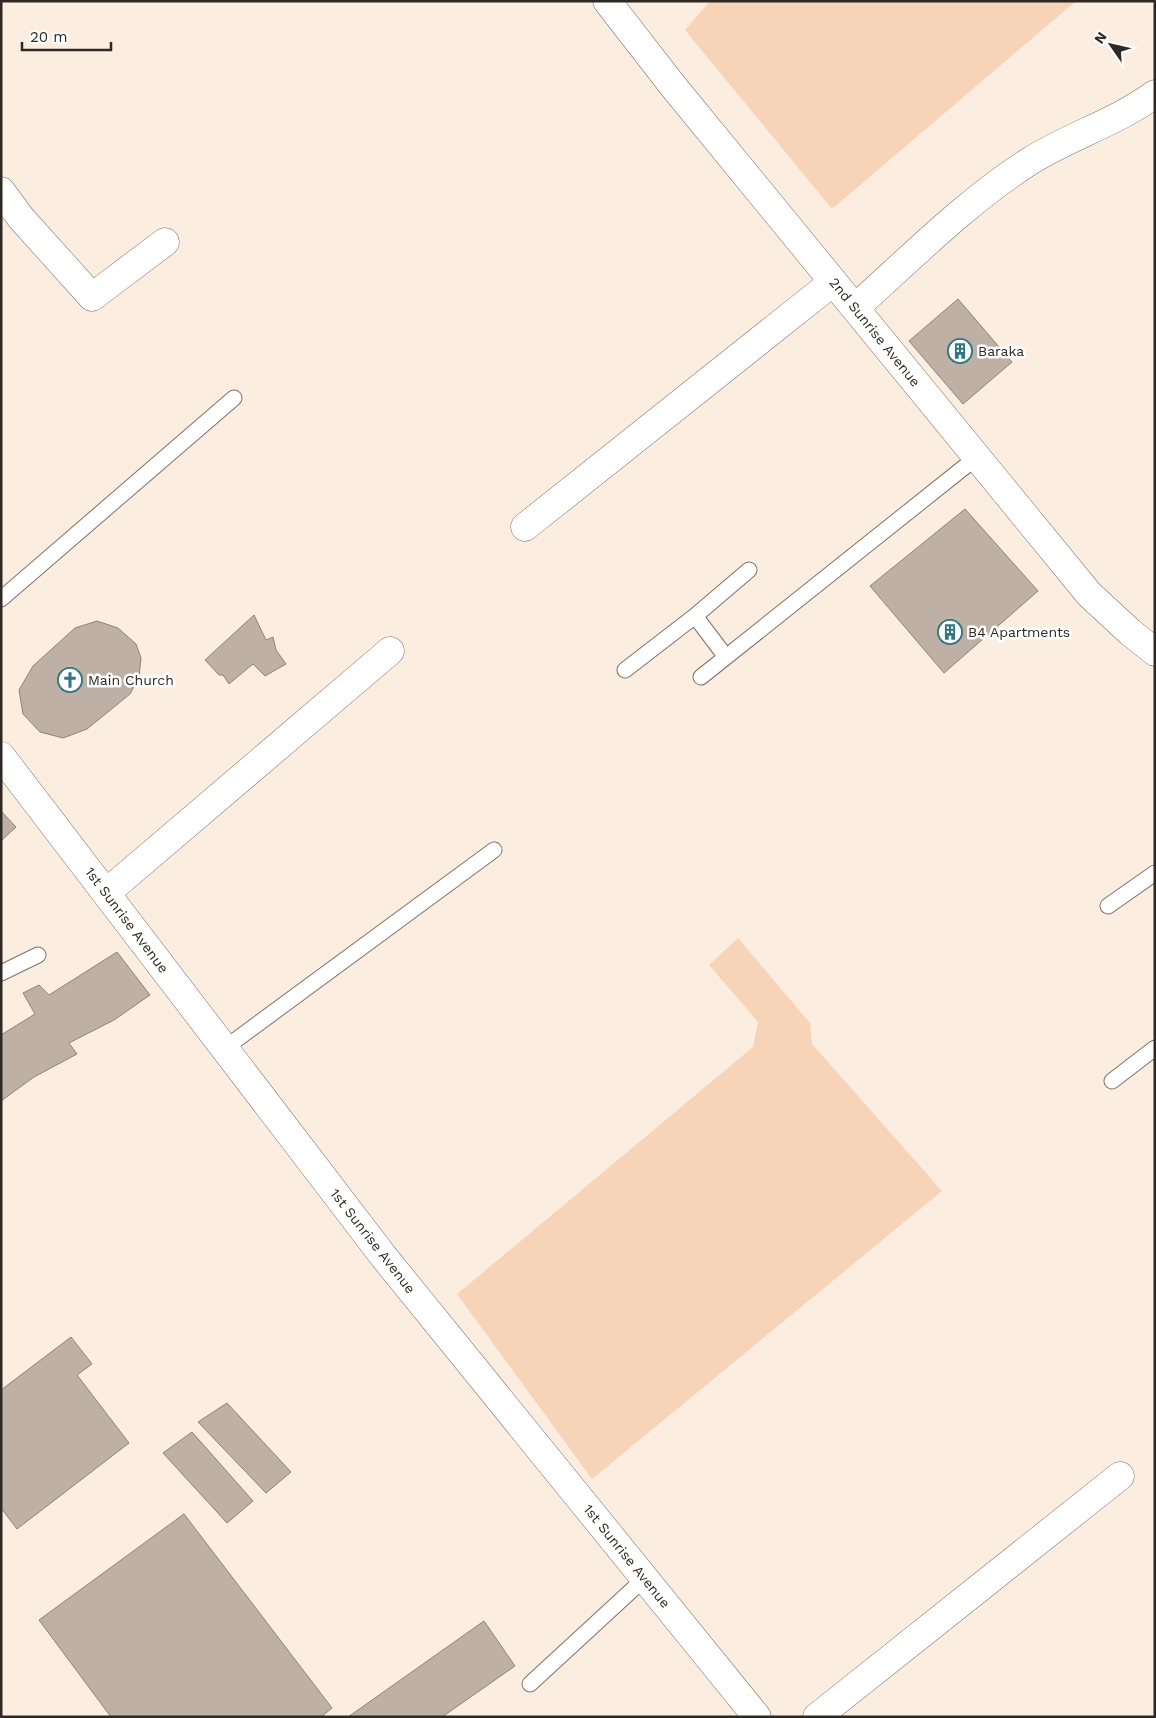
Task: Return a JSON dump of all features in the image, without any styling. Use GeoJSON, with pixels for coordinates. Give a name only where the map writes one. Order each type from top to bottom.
{"type":"FeatureCollection","features":[{"type":"Feature","properties":{"kind":"street","name":"2nd Sunrise Avenue"},"geometry":{"type":"LineString","coordinates":[[607,1],[679,94],[1089,594],[1155,652]]}},
{"type":"Feature","properties":{"kind":"street"},"geometry":{"type":"LineString","coordinates":[[855,308],[983,194],[1031,160],[1135,108],[1155,94]]}},
{"type":"Feature","properties":{"kind":"street"},"geometry":{"type":"LineString","coordinates":[[1,191],[22,218],[92,297],[165,242]]}},
{"type":"Feature","properties":{"kind":"street"},"geometry":{"type":"LineString","coordinates":[[525,527],[834,282]]}},
{"type":"Feature","properties":{"kind":"street"},"geometry":{"type":"LineString","coordinates":[[106,893],[390,651]]}},
{"type":"Feature","properties":{"kind":"street","name":"1st Sunrise Avenue"},"geometry":{"type":"LineString","coordinates":[[1,756],[384,1257],[757,1717]]}},
{"type":"Feature","properties":{"kind":"street"},"geometry":{"type":"LineString","coordinates":[[817,1717],[1120,1476]]}},
{"type":"Feature","properties":{"kind":"lane"},"geometry":{"type":"LineString","coordinates":[[1,599],[234,398]]}},
{"type":"Feature","properties":{"kind":"lane"},"geometry":{"type":"LineString","coordinates":[[701,677],[977,457]]}},
{"type":"Feature","properties":{"kind":"lane"},"geometry":{"type":"LineString","coordinates":[[625,670],[695,616],[749,570]]}},
{"type":"Feature","properties":{"kind":"lane"},"geometry":{"type":"LineString","coordinates":[[695,616],[726,657]]}},
{"type":"Feature","properties":{"kind":"lane"},"geometry":{"type":"LineString","coordinates":[[225,1048],[494,850]]}},
{"type":"Feature","properties":{"kind":"lane"},"geometry":{"type":"LineString","coordinates":[[1108,906],[1155,873]]}},
{"type":"Feature","properties":{"kind":"lane"},"geometry":{"type":"LineString","coordinates":[[1,973],[38,955]]}},
{"type":"Feature","properties":{"kind":"lane"},"geometry":{"type":"LineString","coordinates":[[1112,1081],[1155,1048]]}},
{"type":"Feature","properties":{"kind":"lane"},"geometry":{"type":"LineString","coordinates":[[530,1684],[645,1578]]}},
{"type":"Feature","properties":{"kind":"shaded area"},"geometry":{"type":"Polygon","coordinates":[[[710,1],[1076,1],[832,209],[685,30],[710,1]]]}},
{"type":"Feature","properties":{"kind":"shaded area"},"geometry":{"type":"Polygon","coordinates":[[[738,938],[810,1023],[812,1044],[942,1191],[592,1479],[457,1294],[753,1047],[758,1022],[709,965],[738,938]]]}},
{"type":"Feature","properties":{"kind":"building","name":"Baraka"},"geometry":{"type":"Polygon","coordinates":[[[958,299],[1012,362],[963,404],[909,341],[958,299]]]}},
{"type":"Feature","properties":{"kind":"building","name":"B4 Apartments"},"geometry":{"type":"Polygon","coordinates":[[[965,509],[1038,591],[944,673],[870,586],[965,509]]]}},
{"type":"Feature","properties":{"kind":"building"},"geometry":{"type":"Polygon","coordinates":[[[254,615],[266,640],[273,637],[276,650],[286,664],[265,676],[253,664],[229,684],[223,675],[219,675],[205,660],[254,615]]]}},
{"type":"Feature","properties":{"kind":"building"},"geometry":{"type":"Polygon","coordinates":[[[97,621],[118,628],[136,644],[141,658],[139,677],[130,694],[87,729],[63,738],[40,732],[23,714],[19,690],[33,666],[75,628],[97,621]]]}},
{"type":"Feature","properties":{"kind":"building"},"geometry":{"type":"Polygon","coordinates":[[[1,811],[16,827],[1,841],[1,811]]]}},
{"type":"Feature","properties":{"kind":"building"},"geometry":{"type":"Polygon","coordinates":[[[117,952],[150,995],[114,1020],[69,1043],[77,1054],[34,1077],[1,1101],[1,1035],[35,1014],[23,993],[39,985],[49,995],[117,952]]]}},
{"type":"Feature","properties":{"kind":"building"},"geometry":{"type":"Polygon","coordinates":[[[71,1337],[92,1364],[77,1375],[129,1443],[17,1529],[1,1508],[1,1390],[71,1337]]]}},
{"type":"Feature","properties":{"kind":"building"},"geometry":{"type":"Polygon","coordinates":[[[227,1403],[291,1472],[266,1493],[198,1422],[227,1403]]]}},
{"type":"Feature","properties":{"kind":"building"},"geometry":{"type":"Polygon","coordinates":[[[192,1432],[253,1501],[227,1523],[163,1453],[192,1432]]]}},
{"type":"Feature","properties":{"kind":"building"},"geometry":{"type":"Polygon","coordinates":[[[184,1514],[332,1708],[321,1717],[111,1717],[39,1620],[184,1514]]]}},
{"type":"Feature","properties":{"kind":"building"},"geometry":{"type":"Polygon","coordinates":[[[484,1621],[515,1666],[442,1717],[348,1717],[484,1621]]]}},
{"type":"Feature","properties":{"kind":"place","name":"Baraka"},"geometry":{"type":"Point","coordinates":[960,351]}},
{"type":"Feature","properties":{"kind":"place","name":"B4 Apartments"},"geometry":{"type":"Point","coordinates":[950,632]}},
{"type":"Feature","properties":{"kind":"place","name":"Main Church"},"geometry":{"type":"Point","coordinates":[70,680]}}]}
